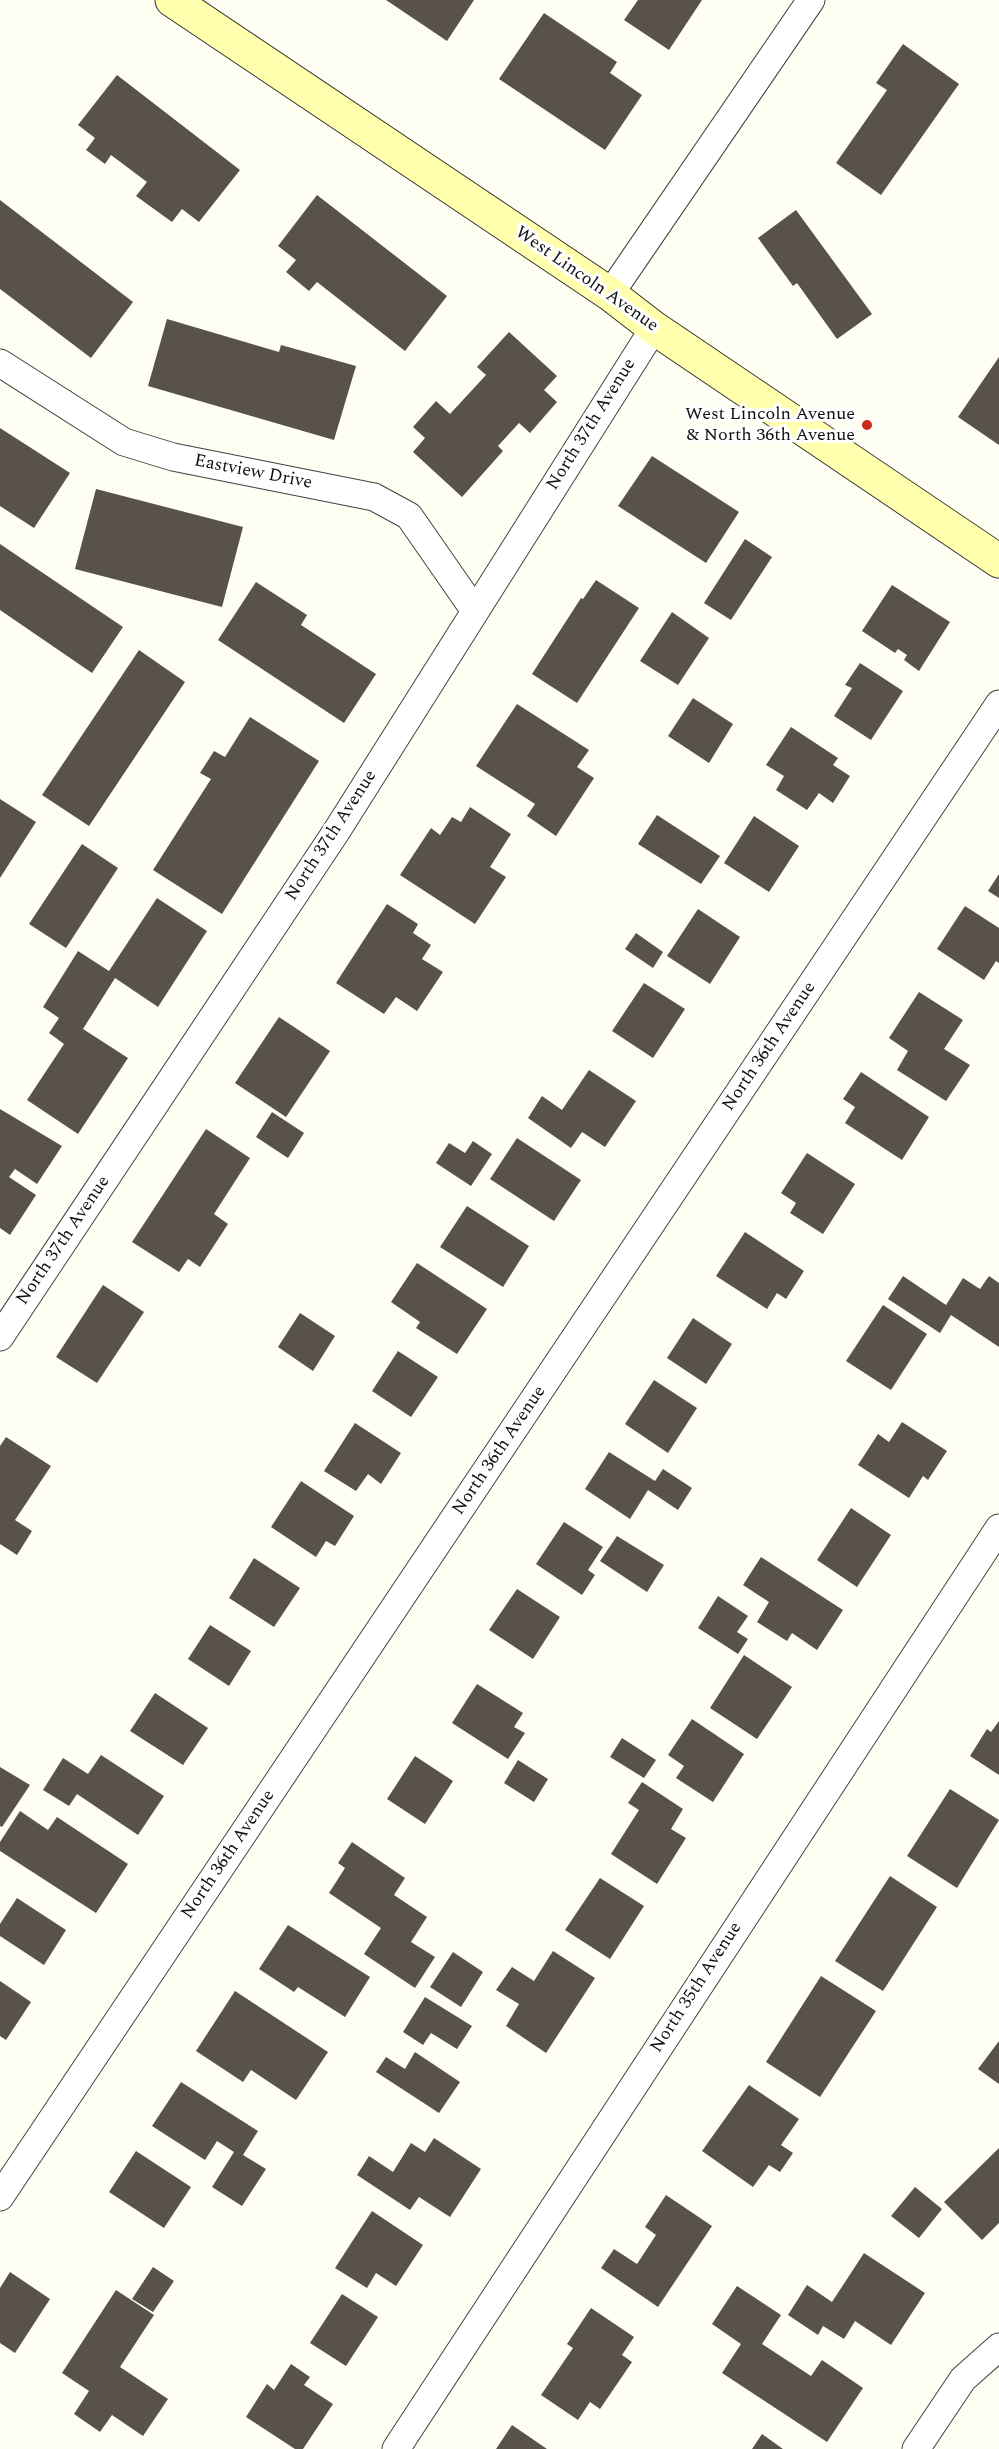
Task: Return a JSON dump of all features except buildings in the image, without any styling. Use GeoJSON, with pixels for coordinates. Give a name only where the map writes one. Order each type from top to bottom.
{"type":"FeatureCollection","features":[{"type":"Feature","properties":{"kind":"street","name":"West Lincoln Avenue"},"geometry":{"type":"LineString","coordinates":[[172,0],[609,294],[654,328],[999,561]]}},
{"type":"Feature","properties":{"kind":"street"},"geometry":{"type":"LineString","coordinates":[[609,294],[811,0]]}},
{"type":"Feature","properties":{"kind":"street","name":"North 37th Avenue"},"geometry":{"type":"LineString","coordinates":[[0,1337],[336,832],[654,328]]}},
{"type":"Feature","properties":{"kind":"street","name":"Eastview Drive"},"geometry":{"type":"LineString","coordinates":[[0,363],[124,442],[173,457],[374,497],[409,516],[475,611]]}},
{"type":"Feature","properties":{"kind":"street","name":"North 36th Avenue"},"geometry":{"type":"LineString","coordinates":[[0,2198],[999,704]]}},
{"type":"Feature","properties":{"kind":"street","name":"North 35th Avenue"},"geometry":{"type":"LineString","coordinates":[[396,2449],[999,1528]]}},
{"type":"Feature","properties":{"kind":"street"},"geometry":{"type":"LineString","coordinates":[[916,2449],[963,2379],[999,2347]]}},
{"type":"Feature","properties":{"kind":"place","name":"West Lincoln Avenue & North 36th Avenue"},"geometry":{"type":"Point","coordinates":[867,425]}}]}
